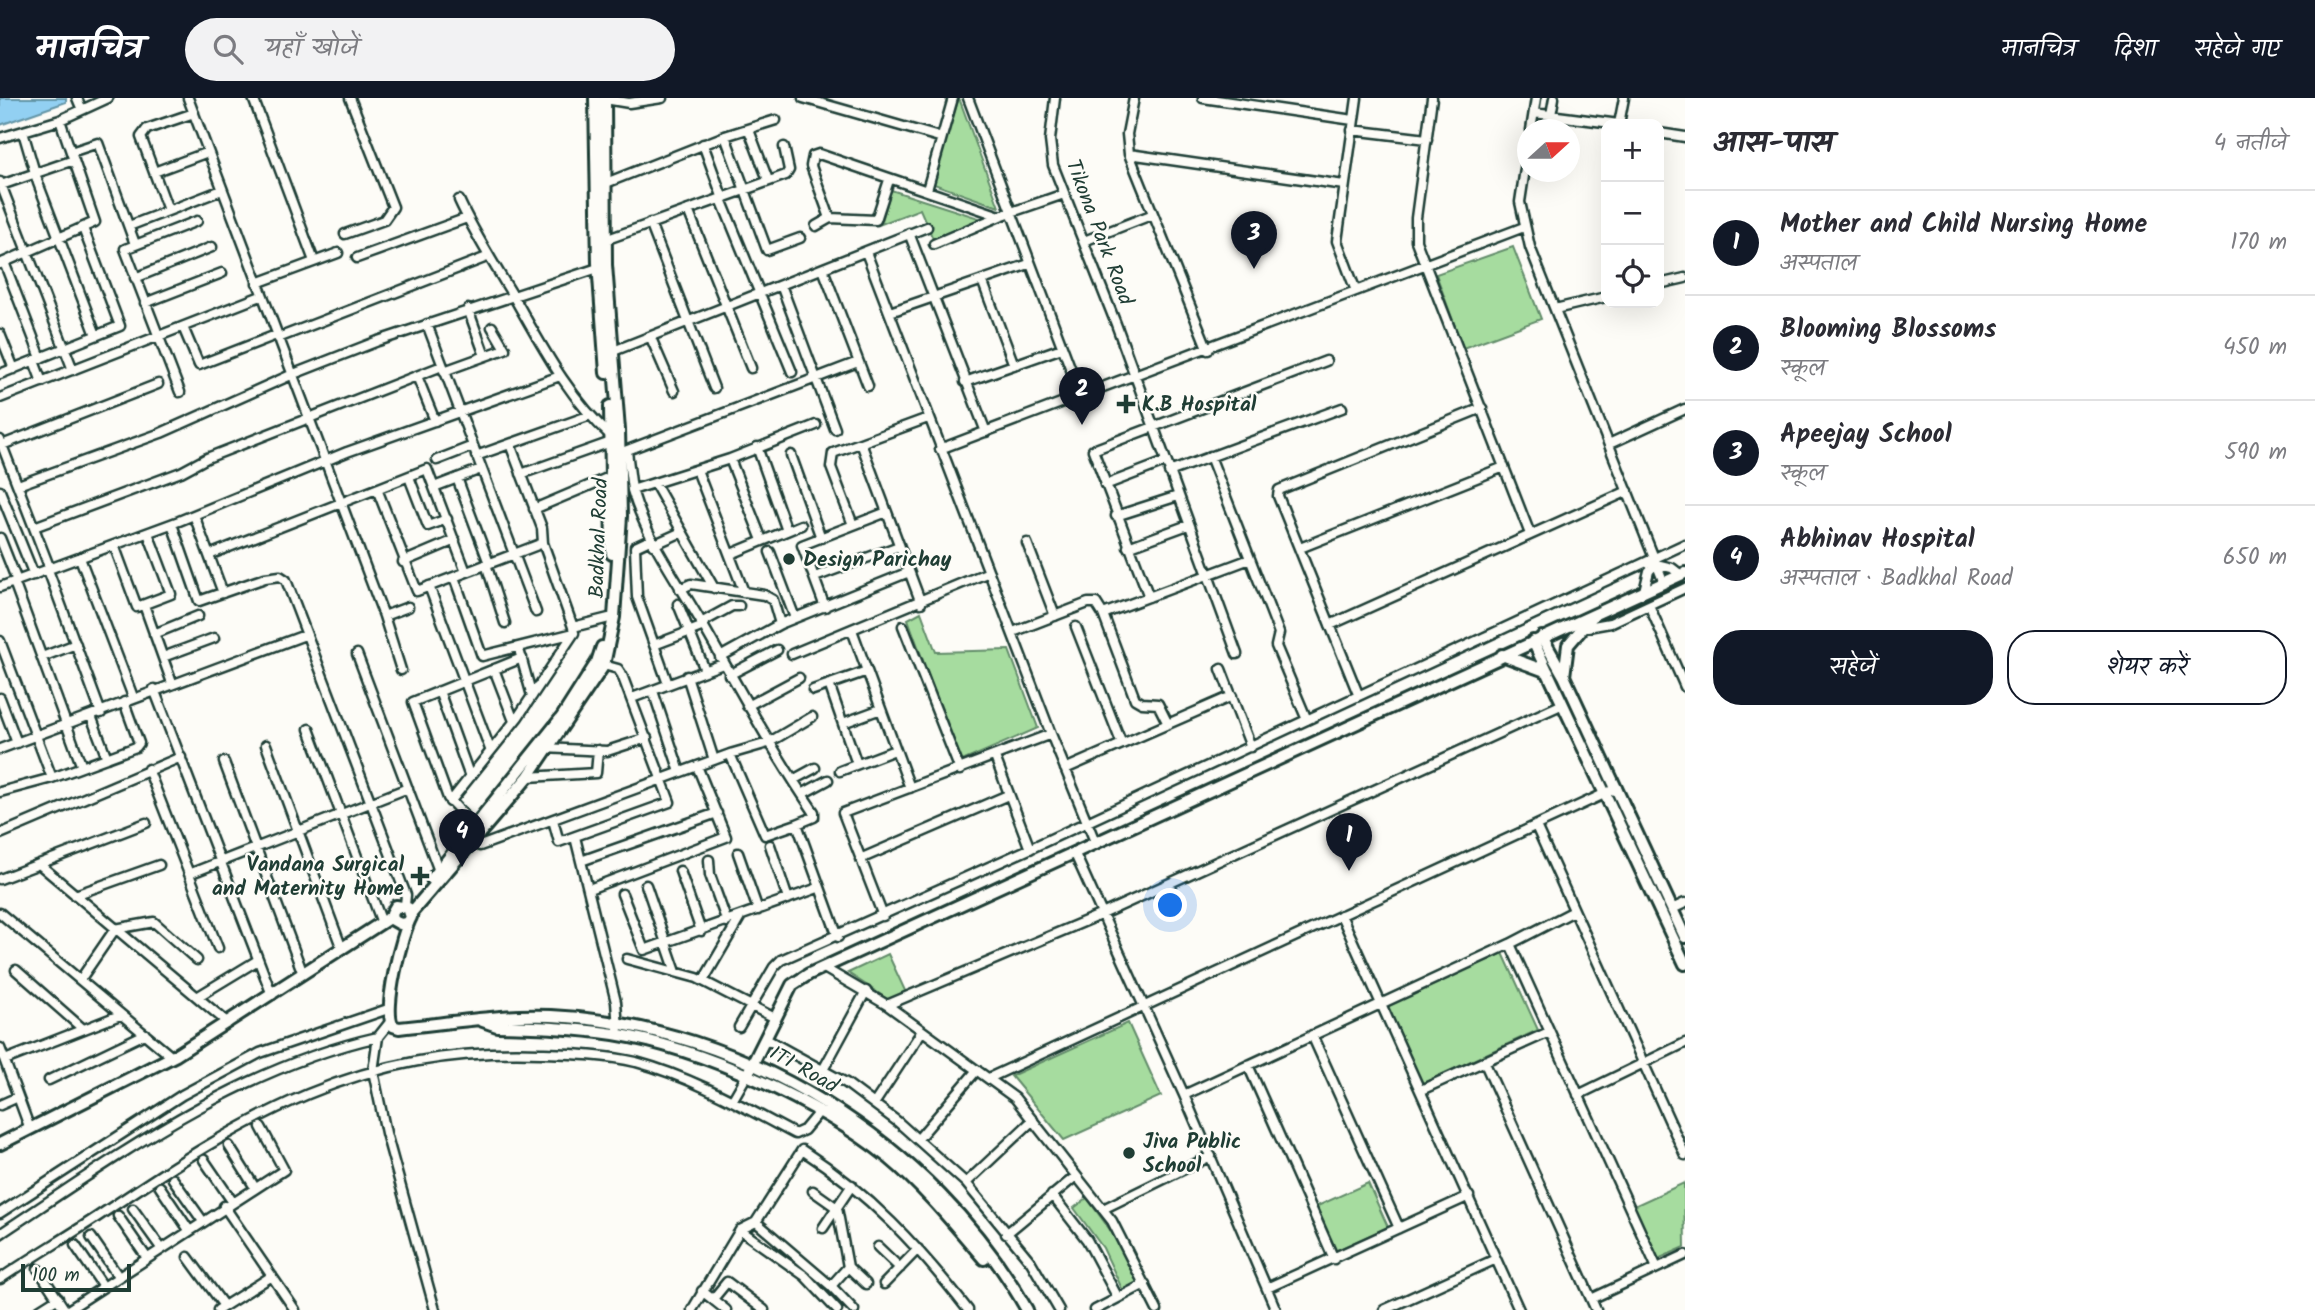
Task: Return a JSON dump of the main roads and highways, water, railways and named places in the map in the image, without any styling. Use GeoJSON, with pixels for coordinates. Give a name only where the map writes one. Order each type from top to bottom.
{"type":"FeatureCollection","features":[{"type":"Feature","properties":{"kind":"water"},"geometry":{"type":"Polygon","coordinates":[[[0,98],[66,98],[66,102],[0,125],[0,98]]]}},
{"type":"Feature","properties":{"kind":"place","name":"Apeejay School"},"geometry":{"type":"Point","coordinates":[1254,269]}},
{"type":"Feature","properties":{"kind":"place","name":"K.B Hospital"},"geometry":{"type":"Point","coordinates":[1126,404]}},
{"type":"Feature","properties":{"kind":"place","name":"Blooming Blossoms"},"geometry":{"type":"Point","coordinates":[1082,425]}},
{"type":"Feature","properties":{"kind":"place","name":"Design Parichay"},"geometry":{"type":"Point","coordinates":[789,559]}},
{"type":"Feature","properties":{"kind":"place","name":"Abhinav Hospital"},"geometry":{"type":"Point","coordinates":[462,867]}},
{"type":"Feature","properties":{"kind":"place","name":"Mother and Child Nursing Home"},"geometry":{"type":"Point","coordinates":[1349,871]}},
{"type":"Feature","properties":{"kind":"place","name":"Vandana Surgical and Maternity Home"},"geometry":{"type":"Point","coordinates":[420,876]}},
{"type":"Feature","properties":{"kind":"place","name":"Jiva Public School"},"geometry":{"type":"Point","coordinates":[1129,1153]}}]}
